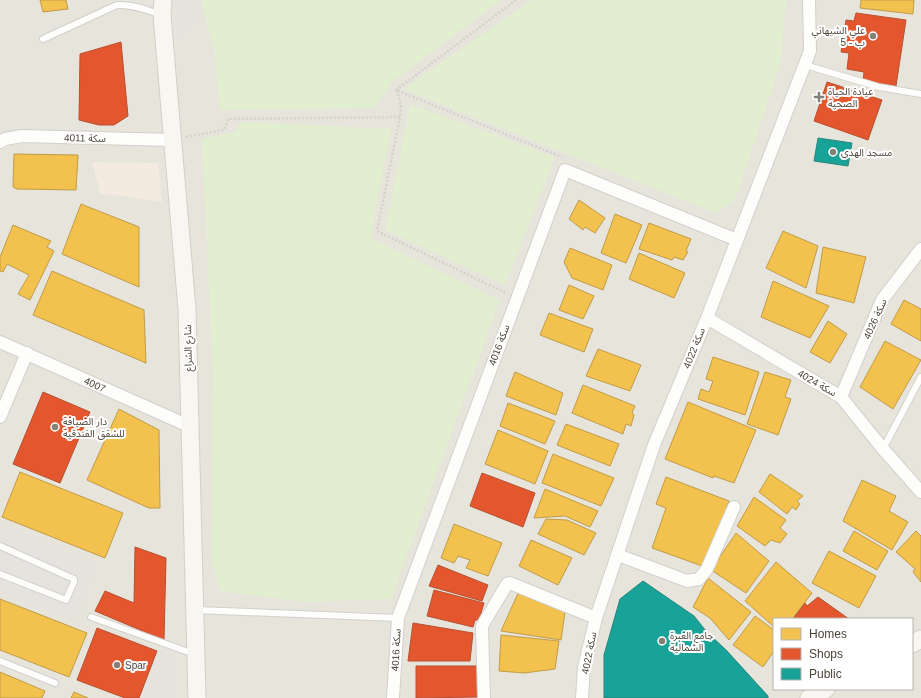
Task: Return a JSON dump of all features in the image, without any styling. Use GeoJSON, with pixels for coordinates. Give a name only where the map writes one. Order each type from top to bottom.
{"type":"FeatureCollection","features":[{"type":"Feature","properties":{"kind":"street","name":"سكة 4022"},"geometry":{"type":"LineString","coordinates":[[582,698],[584,667],[596,618],[654,445],[707,318],[810,51],[809,0]]}},
{"type":"Feature","properties":{"kind":"street","name":"شارع الشراع"},"geometry":{"type":"LineString","coordinates":[[162,7],[187,309],[196,698]]}},
{"type":"Feature","properties":{"kind":"street","name":"سكة 4011"},"geometry":{"type":"LineString","coordinates":[[0,142],[5,139],[22,136],[172,140]]}},
{"type":"Feature","properties":{"kind":"street"},"geometry":{"type":"LineString","coordinates":[[565,170],[737,240]]}},
{"type":"Feature","properties":{"kind":"street","name":"سكة 4016"},"geometry":{"type":"LineString","coordinates":[[393,698],[398,618],[516,298],[565,170]]}},
{"type":"Feature","properties":{"kind":"street","name":"سكة 4026"},"geometry":{"type":"LineString","coordinates":[[842,397],[882,300],[921,249]]}},
{"type":"Feature","properties":{"kind":"street","name":"سكة 4024"},"geometry":{"type":"LineString","coordinates":[[707,318],[842,397],[883,450],[921,492]]}},
{"type":"Feature","properties":{"kind":"street","name":"4007"},"geometry":{"type":"LineString","coordinates":[[0,342],[189,426]]}},
{"type":"Feature","properties":{"kind":"street"},"geometry":{"type":"LineString","coordinates":[[0,417],[27,353]]}},
{"type":"Feature","properties":{"kind":"street"},"geometry":{"type":"LineString","coordinates":[[618,555],[687,581],[700,579],[707,569],[734,507]]}},
{"type":"Feature","properties":{"kind":"street"},"geometry":{"type":"LineString","coordinates":[[484,698],[482,626],[507,584],[510,583],[596,618]]}},
{"type":"Feature","properties":{"kind":"street"},"geometry":{"type":"LineString","coordinates":[[808,698],[824,690]]}},
{"type":"Feature","properties":{"kind":"lane"},"geometry":{"type":"LineString","coordinates":[[43,39],[117,6],[162,7]]}},
{"type":"Feature","properties":{"kind":"lane"},"geometry":{"type":"LineString","coordinates":[[805,65],[879,87],[921,94]]}},
{"type":"Feature","properties":{"kind":"lane"},"geometry":{"type":"LineString","coordinates":[[883,450],[921,377]]}},
{"type":"Feature","properties":{"kind":"lane"},"geometry":{"type":"LineString","coordinates":[[0,546],[74,579],[74,582],[66,600],[0,574]]}},
{"type":"Feature","properties":{"kind":"lane"},"geometry":{"type":"LineString","coordinates":[[194,610],[398,618]]}},
{"type":"Feature","properties":{"kind":"lane"},"geometry":{"type":"LineString","coordinates":[[91,617],[195,654]]}},
{"type":"Feature","properties":{"kind":"lane"},"geometry":{"type":"LineString","coordinates":[[0,661],[55,683]]}},
{"type":"Feature","properties":{"kind":"path"},"geometry":{"type":"LineString","coordinates":[[396,90],[516,0]]}},
{"type":"Feature","properties":{"kind":"path"},"geometry":{"type":"LineString","coordinates":[[396,90],[401,105],[400,117],[377,231],[516,298]]}},
{"type":"Feature","properties":{"kind":"path"},"geometry":{"type":"LineString","coordinates":[[396,90],[563,158],[565,170]]}},
{"type":"Feature","properties":{"kind":"path"},"geometry":{"type":"LineString","coordinates":[[172,140],[224,130],[228,119],[400,117]]}},
{"type":"Feature","properties":{"kind":"shaded area"},"geometry":{"type":"Polygon","coordinates":[[[0,0],[921,0],[921,698],[0,698],[0,0]]]}},
{"type":"Feature","properties":{"kind":"shaded area"},"geometry":{"type":"Polygon","coordinates":[[[177,0],[197,0],[196,22],[175,40],[177,0]]]}},
{"type":"Feature","properties":{"kind":"shaded area"},"geometry":{"type":"Polygon","coordinates":[[[92,162],[158,163],[162,202],[100,193],[92,162]]]}},
{"type":"Feature","properties":{"kind":"shaded area"},"geometry":{"type":"Polygon","coordinates":[[[0,524],[96,563],[73,621],[0,592],[0,524]]]}},
{"type":"Feature","properties":{"kind":"shaded area"},"geometry":{"type":"Polygon","coordinates":[[[160,652],[175,658],[176,698],[143,698],[160,652]]]}},
{"type":"Feature","properties":{"kind":"green space"},"geometry":{"type":"Polygon","coordinates":[[[203,0],[501,0],[392,82],[375,108],[220,110],[214,47],[202,6],[203,0]]]}},
{"type":"Feature","properties":{"kind":"green space"},"geometry":{"type":"Polygon","coordinates":[[[532,0],[786,0],[780,65],[735,200],[716,213],[403,89],[532,0]]]}},
{"type":"Feature","properties":{"kind":"green space"},"geometry":{"type":"Polygon","coordinates":[[[410,104],[555,157],[505,285],[385,230],[410,104]]]}},
{"type":"Feature","properties":{"kind":"green space"},"geometry":{"type":"Polygon","coordinates":[[[241,122],[391,129],[370,238],[500,300],[391,599],[306,602],[220,591],[212,562],[213,372],[202,139],[234,132],[241,122]]]}},
{"type":"Feature","properties":{"kind":"building: Homes"},"geometry":{"type":"Polygon","coordinates":[[[40,0],[66,0],[68,9],[43,12],[40,0]]]}},
{"type":"Feature","properties":{"kind":"building: Homes"},"geometry":{"type":"Polygon","coordinates":[[[861,0],[914,0],[913,14],[860,8],[861,0]]]}},
{"type":"Feature","properties":{"kind":"building: Homes"},"geometry":{"type":"Polygon","coordinates":[[[14,154],[78,155],[76,190],[17,189],[13,187],[14,154]]]}},
{"type":"Feature","properties":{"kind":"building: Homes"},"geometry":{"type":"Polygon","coordinates":[[[579,200],[605,218],[595,233],[585,227],[583,230],[569,219],[579,200]]]}},
{"type":"Feature","properties":{"kind":"building: Homes"},"geometry":{"type":"Polygon","coordinates":[[[81,204],[139,227],[139,287],[62,254],[81,204]]]}},
{"type":"Feature","properties":{"kind":"building: Homes"},"geometry":{"type":"Polygon","coordinates":[[[615,214],[642,225],[626,263],[601,253],[615,214]]]}},
{"type":"Feature","properties":{"kind":"building: Homes"},"geometry":{"type":"Polygon","coordinates":[[[649,223],[691,239],[686,251],[688,252],[683,260],[674,257],[672,260],[639,249],[649,223]]]}},
{"type":"Feature","properties":{"kind":"building: Homes"},"geometry":{"type":"Polygon","coordinates":[[[13,225],[51,241],[47,247],[54,251],[30,300],[18,294],[29,275],[7,264],[3,272],[0,271],[0,257],[13,225]]]}},
{"type":"Feature","properties":{"kind":"building: Homes"},"geometry":{"type":"Polygon","coordinates":[[[783,231],[818,246],[806,288],[766,268],[783,231]]]}},
{"type":"Feature","properties":{"kind":"building: Homes"},"geometry":{"type":"Polygon","coordinates":[[[823,247],[866,257],[854,303],[816,293],[823,247]]]}},
{"type":"Feature","properties":{"kind":"building: Homes"},"geometry":{"type":"Polygon","coordinates":[[[570,248],[612,265],[603,290],[572,278],[564,262],[570,248]]]}},
{"type":"Feature","properties":{"kind":"building: Homes"},"geometry":{"type":"Polygon","coordinates":[[[639,253],[685,273],[674,298],[629,279],[639,253]]]}},
{"type":"Feature","properties":{"kind":"building: Homes"},"geometry":{"type":"Polygon","coordinates":[[[52,271],[144,310],[146,363],[33,315],[52,271]]]}},
{"type":"Feature","properties":{"kind":"building: Homes"},"geometry":{"type":"Polygon","coordinates":[[[773,281],[829,306],[810,338],[761,317],[773,281]]]}},
{"type":"Feature","properties":{"kind":"building: Homes"},"geometry":{"type":"Polygon","coordinates":[[[569,285],[594,296],[583,319],[559,310],[569,285]]]}},
{"type":"Feature","properties":{"kind":"building: Homes"},"geometry":{"type":"Polygon","coordinates":[[[904,300],[921,309],[921,341],[891,324],[904,300]]]}},
{"type":"Feature","properties":{"kind":"building: Homes"},"geometry":{"type":"Polygon","coordinates":[[[549,313],[593,329],[584,352],[540,335],[549,313]]]}},
{"type":"Feature","properties":{"kind":"building: Homes"},"geometry":{"type":"Polygon","coordinates":[[[828,321],[847,334],[830,363],[810,352],[828,321]]]}},
{"type":"Feature","properties":{"kind":"building: Homes"},"geometry":{"type":"Polygon","coordinates":[[[885,341],[921,360],[893,409],[860,387],[885,341]]]}},
{"type":"Feature","properties":{"kind":"building: Homes"},"geometry":{"type":"Polygon","coordinates":[[[598,349],[641,365],[630,391],[586,376],[598,349]]]}},
{"type":"Feature","properties":{"kind":"building: Homes"},"geometry":{"type":"Polygon","coordinates":[[[713,357],[759,372],[745,415],[698,399],[701,389],[709,392],[713,381],[706,379],[713,357]]]}},
{"type":"Feature","properties":{"kind":"building: Homes"},"geometry":{"type":"Polygon","coordinates":[[[515,372],[563,393],[556,415],[506,396],[515,372]]]}},
{"type":"Feature","properties":{"kind":"building: Homes"},"geometry":{"type":"Polygon","coordinates":[[[765,372],[791,380],[785,397],[791,399],[778,435],[747,424],[765,372]]]}},
{"type":"Feature","properties":{"kind":"building: Homes"},"geometry":{"type":"Polygon","coordinates":[[[583,385],[635,406],[632,413],[634,415],[631,426],[626,424],[623,434],[572,413],[583,385]]]}},
{"type":"Feature","properties":{"kind":"building: Homes"},"geometry":{"type":"Polygon","coordinates":[[[688,402],[756,430],[734,483],[714,476],[713,478],[665,459],[688,402]]]}},
{"type":"Feature","properties":{"kind":"building: Homes"},"geometry":{"type":"Polygon","coordinates":[[[508,403],[555,421],[545,444],[500,426],[508,403]]]}},
{"type":"Feature","properties":{"kind":"building: Homes"},"geometry":{"type":"Polygon","coordinates":[[[119,409],[159,430],[160,508],[149,508],[87,480],[119,409]]]}},
{"type":"Feature","properties":{"kind":"building: Homes"},"geometry":{"type":"Polygon","coordinates":[[[566,424],[619,444],[610,466],[557,445],[566,424]]]}},
{"type":"Feature","properties":{"kind":"building: Homes"},"geometry":{"type":"Polygon","coordinates":[[[498,430],[548,451],[535,484],[485,464],[498,430]]]}},
{"type":"Feature","properties":{"kind":"building: Homes"},"geometry":{"type":"Polygon","coordinates":[[[553,454],[614,478],[601,506],[542,483],[553,454]]]}},
{"type":"Feature","properties":{"kind":"building: Homes"},"geometry":{"type":"Polygon","coordinates":[[[20,472],[123,513],[105,558],[2,517],[20,472]]]}},
{"type":"Feature","properties":{"kind":"building: Homes"},"geometry":{"type":"Polygon","coordinates":[[[770,474],[803,496],[797,501],[800,504],[796,510],[792,507],[787,514],[759,492],[770,474]]]}},
{"type":"Feature","properties":{"kind":"building: Homes"},"geometry":{"type":"Polygon","coordinates":[[[666,477],[729,501],[705,567],[652,548],[666,508],[656,504],[666,477]]]}},
{"type":"Feature","properties":{"kind":"building: Homes"},"geometry":{"type":"Polygon","coordinates":[[[862,480],[896,496],[889,511],[908,522],[892,550],[843,521],[862,480]]]}},
{"type":"Feature","properties":{"kind":"building: Homes"},"geometry":{"type":"Polygon","coordinates":[[[545,489],[598,511],[590,527],[565,516],[534,518],[545,489]]]}},
{"type":"Feature","properties":{"kind":"building: Homes"},"geometry":{"type":"Polygon","coordinates":[[[754,497],[786,520],[780,528],[787,534],[780,543],[771,540],[765,546],[737,526],[754,497]]]}},
{"type":"Feature","properties":{"kind":"building: Homes"},"geometry":{"type":"Polygon","coordinates":[[[546,519],[567,520],[596,533],[584,555],[538,534],[546,519]]]}},
{"type":"Feature","properties":{"kind":"building: Homes"},"geometry":{"type":"Polygon","coordinates":[[[454,524],[502,543],[488,576],[466,568],[470,560],[458,556],[454,563],[441,558],[454,524]]]}},
{"type":"Feature","properties":{"kind":"building: Homes"},"geometry":{"type":"Polygon","coordinates":[[[854,531],[888,551],[877,570],[843,551],[854,531]]]}},
{"type":"Feature","properties":{"kind":"building: Homes"},"geometry":{"type":"Polygon","coordinates":[[[916,531],[921,536],[921,582],[913,572],[915,569],[896,552],[916,531]]]}},
{"type":"Feature","properties":{"kind":"building: Homes"},"geometry":{"type":"Polygon","coordinates":[[[736,533],[769,561],[746,593],[711,570],[736,533]]]}},
{"type":"Feature","properties":{"kind":"building: Homes"},"geometry":{"type":"Polygon","coordinates":[[[531,540],[572,558],[558,585],[519,566],[531,540]]]}},
{"type":"Feature","properties":{"kind":"building: Homes"},"geometry":{"type":"Polygon","coordinates":[[[829,551],[876,576],[859,608],[812,583],[829,551]]]}},
{"type":"Feature","properties":{"kind":"building: Homes"},"geometry":{"type":"Polygon","coordinates":[[[776,562],[812,593],[793,618],[773,618],[773,626],[745,601],[776,562]]]}},
{"type":"Feature","properties":{"kind":"building: Homes"},"geometry":{"type":"Polygon","coordinates":[[[708,578],[751,612],[729,640],[710,618],[693,607],[708,578]]]}},
{"type":"Feature","properties":{"kind":"building: Homes"},"geometry":{"type":"Polygon","coordinates":[[[519,591],[565,612],[561,640],[501,631],[519,591]]]}},
{"type":"Feature","properties":{"kind":"building: Homes"},"geometry":{"type":"Polygon","coordinates":[[[0,599],[87,633],[69,677],[0,650],[0,599]]]}},
{"type":"Feature","properties":{"kind":"building: Homes"},"geometry":{"type":"Polygon","coordinates":[[[755,616],[773,629],[773,652],[763,667],[733,645],[755,616]]]}},
{"type":"Feature","properties":{"kind":"building: Homes"},"geometry":{"type":"Polygon","coordinates":[[[501,635],[559,641],[555,669],[524,673],[499,671],[501,635]]]}},
{"type":"Feature","properties":{"kind":"building: Homes"},"geometry":{"type":"Polygon","coordinates":[[[0,672],[45,691],[42,698],[0,698],[0,672]]]}},
{"type":"Feature","properties":{"kind":"building: Homes"},"geometry":{"type":"Polygon","coordinates":[[[74,692],[88,698],[71,698],[74,692]]]}},
{"type":"Feature","properties":{"kind":"building: Shops","name":"علي الشيهاني ب - 5"},"geometry":{"type":"Polygon","coordinates":[[[856,13],[906,20],[896,86],[863,81],[864,72],[847,69],[849,53],[841,52],[846,20],[854,21],[856,13]]]}},
{"type":"Feature","properties":{"kind":"building: Shops"},"geometry":{"type":"Polygon","coordinates":[[[121,42],[128,116],[114,125],[99,125],[79,120],[80,54],[121,42]]]}},
{"type":"Feature","properties":{"kind":"building: Shops"},"geometry":{"type":"Polygon","coordinates":[[[827,82],[882,100],[868,140],[814,121],[827,82]]]}},
{"type":"Feature","properties":{"kind":"building: Shops"},"geometry":{"type":"Polygon","coordinates":[[[43,392],[90,412],[60,483],[13,464],[43,392]]]}},
{"type":"Feature","properties":{"kind":"building: Shops"},"geometry":{"type":"Polygon","coordinates":[[[482,473],[535,493],[523,527],[470,506],[482,473]]]}},
{"type":"Feature","properties":{"kind":"building: Shops"},"geometry":{"type":"Polygon","coordinates":[[[135,547],[166,558],[164,640],[95,611],[105,591],[134,603],[135,547]]]}},
{"type":"Feature","properties":{"kind":"building: Shops"},"geometry":{"type":"Polygon","coordinates":[[[438,565],[488,585],[482,601],[429,586],[438,565]]]}},
{"type":"Feature","properties":{"kind":"building: Shops"},"geometry":{"type":"Polygon","coordinates":[[[434,590],[484,603],[479,620],[475,620],[473,627],[427,616],[434,590]]]}},
{"type":"Feature","properties":{"kind":"building: Shops"},"geometry":{"type":"Polygon","coordinates":[[[818,597],[848,618],[794,618],[805,603],[807,606],[818,597]]]}},
{"type":"Feature","properties":{"kind":"building: Shops"},"geometry":{"type":"Polygon","coordinates":[[[413,623],[473,633],[470,661],[408,661],[413,623]]]}},
{"type":"Feature","properties":{"kind":"building: Shops","name":"Spar"},"geometry":{"type":"Polygon","coordinates":[[[97,628],[157,651],[139,698],[125,698],[77,680],[97,628]]]}},
{"type":"Feature","properties":{"kind":"building: Shops"},"geometry":{"type":"Polygon","coordinates":[[[416,666],[479,666],[479,697],[416,698],[416,666]]]}},
{"type":"Feature","properties":{"kind":"building: Public","name":"مسجد الهدى"},"geometry":{"type":"Polygon","coordinates":[[[818,138],[852,143],[848,166],[814,161],[818,138]]]}},
{"type":"Feature","properties":{"kind":"building: Public","name":"جامع الغبرة الشمالية"},"geometry":{"type":"Polygon","coordinates":[[[643,581],[694,616],[706,631],[727,651],[768,696],[768,698],[604,698],[604,655],[620,599],[643,581]]]}},
{"type":"Feature","properties":{"kind":"place","name":"علي الشيهاني ب - 5"},"geometry":{"type":"Point","coordinates":[873,36]}},
{"type":"Feature","properties":{"kind":"place","name":"عيادة الحياة الصحية"},"geometry":{"type":"Point","coordinates":[819,97]}},
{"type":"Feature","properties":{"kind":"place","name":"مسجد الهدى"},"geometry":{"type":"Point","coordinates":[833,152]}},
{"type":"Feature","properties":{"kind":"place","name":"دار الضيافة للشقق الفندقية"},"geometry":{"type":"Point","coordinates":[55,427]}},
{"type":"Feature","properties":{"kind":"place","name":"جامع الغبرة الشمالية"},"geometry":{"type":"Point","coordinates":[662,641]}},
{"type":"Feature","properties":{"kind":"place","name":"Spar"},"geometry":{"type":"Point","coordinates":[117,665]}}]}
